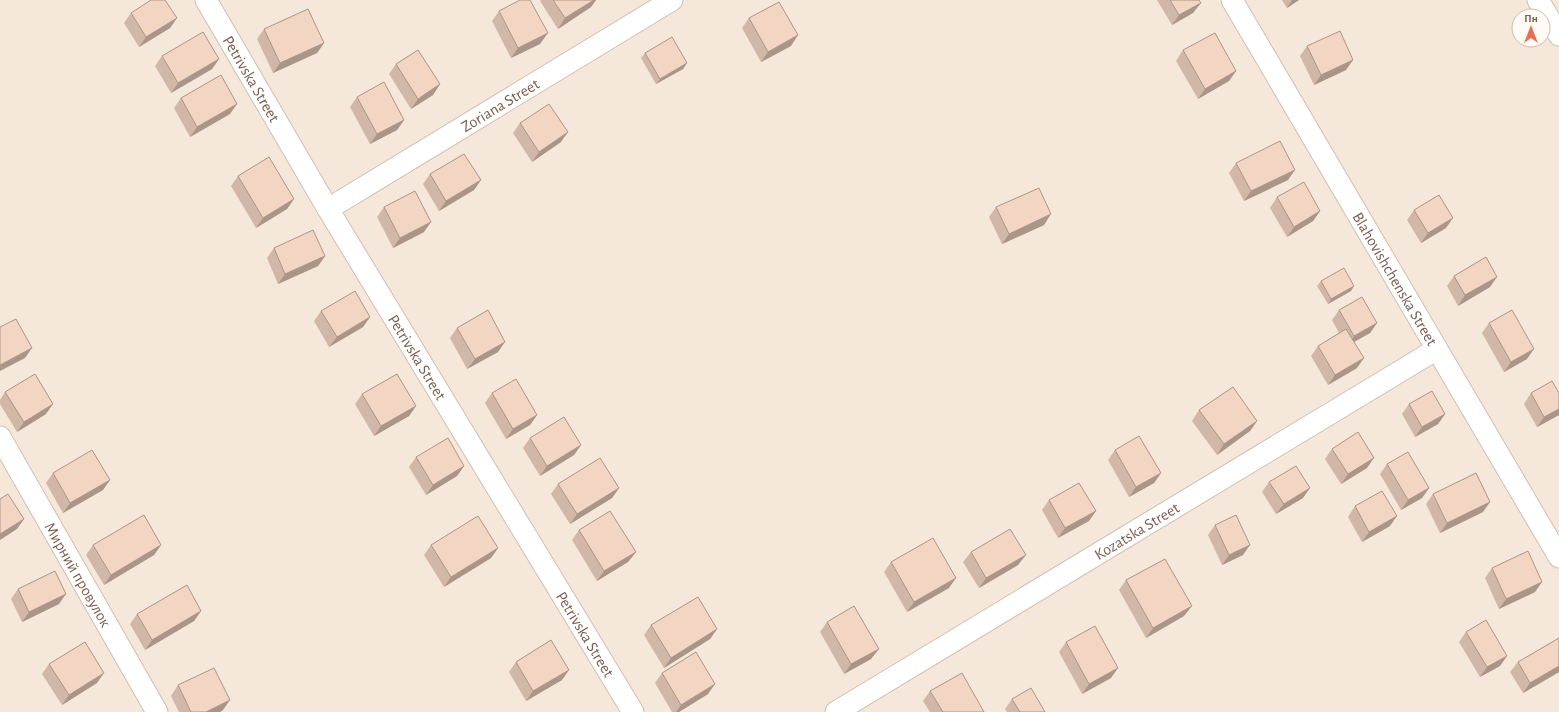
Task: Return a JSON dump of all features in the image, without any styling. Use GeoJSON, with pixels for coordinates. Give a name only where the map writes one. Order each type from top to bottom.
{"type":"FeatureCollection","features":[{"type":"Feature","properties":{"kind":"street","name":"Petrivska Street"},"geometry":{"type":"LineString","coordinates":[[206,0],[328,209],[633,712]]}},
{"type":"Feature","properties":{"kind":"street","name":"Zoriana Street"},"geometry":{"type":"LineString","coordinates":[[328,209],[672,0]]}},
{"type":"Feature","properties":{"kind":"street","name":"Blahovishchenska Street"},"geometry":{"type":"LineString","coordinates":[[1232,0],[1559,557]]}},
{"type":"Feature","properties":{"kind":"street"},"geometry":{"type":"LineString","coordinates":[[1538,0],[1559,35]]}},
{"type":"Feature","properties":{"kind":"street","name":"Kozatska Street"},"geometry":{"type":"LineString","coordinates":[[836,712],[1437,349]]}},
{"type":"Feature","properties":{"kind":"street","name":"Мирний провулок"},"geometry":{"type":"LineString","coordinates":[[0,437],[157,712]]}},
{"type":"Feature","properties":{"kind":"shaded area"},"geometry":{"type":"Polygon","coordinates":[[[0,0],[1559,0],[1559,712],[0,712],[0,0]]]}},
{"type":"Feature","properties":{"kind":"building"},"geometry":{"type":"Polygon","coordinates":[[[151,0],[165,0],[177,18],[146,37],[131,13],[151,0]]]}},
{"type":"Feature","properties":{"kind":"building"},"geometry":{"type":"Polygon","coordinates":[[[520,0],[530,0],[548,33],[518,48],[499,11],[520,0]]]}},
{"type":"Feature","properties":{"kind":"building"},"geometry":{"type":"Polygon","coordinates":[[[553,0],[594,0],[565,18],[553,0]]]}},
{"type":"Feature","properties":{"kind":"building"},"geometry":{"type":"Polygon","coordinates":[[[1170,0],[1199,0],[1201,3],[1179,15],[1170,0]]]}},
{"type":"Feature","properties":{"kind":"building"},"geometry":{"type":"Polygon","coordinates":[[[779,2],[798,35],[768,52],[749,18],[779,2]]]}},
{"type":"Feature","properties":{"kind":"building"},"geometry":{"type":"Polygon","coordinates":[[[308,9],[324,43],[280,63],[264,29],[308,9]]]}},
{"type":"Feature","properties":{"kind":"building"},"geometry":{"type":"Polygon","coordinates":[[[1340,31],[1353,60],[1321,75],[1307,46],[1340,31]]]}},
{"type":"Feature","properties":{"kind":"building"},"geometry":{"type":"Polygon","coordinates":[[[203,32],[219,59],[178,83],[162,56],[203,32]]]}},
{"type":"Feature","properties":{"kind":"building"},"geometry":{"type":"Polygon","coordinates":[[[1215,33],[1236,71],[1205,89],[1183,50],[1215,33]]]}},
{"type":"Feature","properties":{"kind":"building"},"geometry":{"type":"Polygon","coordinates":[[[672,37],[687,63],[660,79],[645,53],[672,37]]]}},
{"type":"Feature","properties":{"kind":"building"},"geometry":{"type":"Polygon","coordinates":[[[418,50],[440,84],[418,99],[396,64],[418,50]]]}},
{"type":"Feature","properties":{"kind":"building"},"geometry":{"type":"Polygon","coordinates":[[[221,75],[237,104],[197,127],[181,98],[221,75]]]}},
{"type":"Feature","properties":{"kind":"building"},"geometry":{"type":"Polygon","coordinates":[[[384,82],[404,120],[377,134],[357,97],[384,82]]]}},
{"type":"Feature","properties":{"kind":"building"},"geometry":{"type":"Polygon","coordinates":[[[549,104],[568,132],[539,152],[520,123],[549,104]]]}},
{"type":"Feature","properties":{"kind":"building"},"geometry":{"type":"Polygon","coordinates":[[[1280,141],[1295,170],[1251,191],[1236,163],[1280,141]]]}},
{"type":"Feature","properties":{"kind":"building"},"geometry":{"type":"Polygon","coordinates":[[[464,154],[481,180],[446,201],[430,174],[464,154]]]}},
{"type":"Feature","properties":{"kind":"building"},"geometry":{"type":"Polygon","coordinates":[[[269,157],[294,199],[263,218],[238,176],[269,157]]]}},
{"type":"Feature","properties":{"kind":"building"},"geometry":{"type":"Polygon","coordinates":[[[1304,182],[1320,211],[1294,227],[1277,197],[1304,182]]]}},
{"type":"Feature","properties":{"kind":"building"},"geometry":{"type":"Polygon","coordinates":[[[1039,188],[1051,214],[1009,234],[996,207],[1039,188]]]}},
{"type":"Feature","properties":{"kind":"building"},"geometry":{"type":"Polygon","coordinates":[[[415,191],[431,222],[400,238],[384,207],[415,191]]]}},
{"type":"Feature","properties":{"kind":"building"},"geometry":{"type":"Polygon","coordinates":[[[1439,195],[1453,218],[1428,233],[1414,210],[1439,195]]]}},
{"type":"Feature","properties":{"kind":"building"},"geometry":{"type":"Polygon","coordinates":[[[313,230],[325,256],[285,274],[274,248],[313,230]]]}},
{"type":"Feature","properties":{"kind":"building"},"geometry":{"type":"Polygon","coordinates":[[[1486,257],[1497,277],[1465,295],[1454,276],[1486,257]]]}},
{"type":"Feature","properties":{"kind":"building"},"geometry":{"type":"Polygon","coordinates":[[[1344,268],[1354,286],[1331,299],[1321,281],[1344,268]]]}},
{"type":"Feature","properties":{"kind":"building"},"geometry":{"type":"Polygon","coordinates":[[[355,291],[370,317],[337,337],[321,311],[355,291]]]}},
{"type":"Feature","properties":{"kind":"building"},"geometry":{"type":"Polygon","coordinates":[[[1362,297],[1377,323],[1354,336],[1339,310],[1362,297]]]}},
{"type":"Feature","properties":{"kind":"building"},"geometry":{"type":"Polygon","coordinates":[[[488,310],[505,342],[475,359],[457,328],[488,310]]]}},
{"type":"Feature","properties":{"kind":"building"},"geometry":{"type":"Polygon","coordinates":[[[1512,310],[1534,349],[1511,362],[1489,323],[1512,310]]]}},
{"type":"Feature","properties":{"kind":"building"},"geometry":{"type":"Polygon","coordinates":[[[16,319],[32,348],[0,365],[0,327],[16,319]]]}},
{"type":"Feature","properties":{"kind":"building"},"geometry":{"type":"Polygon","coordinates":[[[1346,329],[1364,358],[1335,375],[1318,346],[1346,329]]]}},
{"type":"Feature","properties":{"kind":"building"},"geometry":{"type":"Polygon","coordinates":[[[35,374],[53,404],[24,422],[5,392],[35,374]]]}},
{"type":"Feature","properties":{"kind":"building"},"geometry":{"type":"Polygon","coordinates":[[[397,374],[416,406],[381,426],[362,394],[397,374]]]}},
{"type":"Feature","properties":{"kind":"building"},"geometry":{"type":"Polygon","coordinates":[[[516,379],[537,415],[513,429],[492,393],[516,379]]]}},
{"type":"Feature","properties":{"kind":"building"},"geometry":{"type":"Polygon","coordinates":[[[1552,381],[1559,393],[1559,409],[1544,417],[1531,393],[1552,381]]]}},
{"type":"Feature","properties":{"kind":"building"},"geometry":{"type":"Polygon","coordinates":[[[1233,387],[1257,421],[1224,444],[1199,410],[1233,387]]]}},
{"type":"Feature","properties":{"kind":"building"},"geometry":{"type":"Polygon","coordinates":[[[1432,391],[1445,414],[1422,427],[1409,404],[1432,391]]]}},
{"type":"Feature","properties":{"kind":"building"},"geometry":{"type":"Polygon","coordinates":[[[564,417],[581,445],[547,466],[530,438],[564,417]]]}},
{"type":"Feature","properties":{"kind":"building"},"geometry":{"type":"Polygon","coordinates":[[[1358,432],[1374,458],[1348,474],[1332,449],[1358,432]]]}},
{"type":"Feature","properties":{"kind":"building"},"geometry":{"type":"Polygon","coordinates":[[[1139,436],[1161,473],[1136,487],[1115,450],[1139,436]]]}},
{"type":"Feature","properties":{"kind":"building"},"geometry":{"type":"Polygon","coordinates":[[[448,438],[464,466],[433,485],[416,457],[448,438]]]}},
{"type":"Feature","properties":{"kind":"building"},"geometry":{"type":"Polygon","coordinates":[[[92,450],[110,480],[70,503],[53,473],[92,450]]]}},
{"type":"Feature","properties":{"kind":"building"},"geometry":{"type":"Polygon","coordinates":[[[1408,452],[1429,488],[1408,500],[1387,464],[1408,452]]]}},
{"type":"Feature","properties":{"kind":"building"},"geometry":{"type":"Polygon","coordinates":[[[600,458],[619,488],[577,514],[558,484],[600,458]]]}},
{"type":"Feature","properties":{"kind":"building"},"geometry":{"type":"Polygon","coordinates":[[[1296,466],[1310,488],[1284,504],[1269,482],[1296,466]]]}},
{"type":"Feature","properties":{"kind":"building"},"geometry":{"type":"Polygon","coordinates":[[[1476,473],[1490,502],[1447,523],[1433,494],[1476,473]]]}},
{"type":"Feature","properties":{"kind":"building"},"geometry":{"type":"Polygon","coordinates":[[[1079,483],[1096,511],[1065,528],[1049,500],[1079,483]]]}},
{"type":"Feature","properties":{"kind":"building"},"geometry":{"type":"Polygon","coordinates":[[[1382,491],[1397,516],[1369,532],[1355,506],[1382,491]]]}},
{"type":"Feature","properties":{"kind":"building"},"geometry":{"type":"Polygon","coordinates":[[[8,494],[24,519],[0,534],[0,499],[8,494]]]}},
{"type":"Feature","properties":{"kind":"building"},"geometry":{"type":"Polygon","coordinates":[[[610,511],[636,552],[604,571],[579,530],[610,511]]]}},
{"type":"Feature","properties":{"kind":"building"},"geometry":{"type":"Polygon","coordinates":[[[144,515],[161,545],[111,575],[93,545],[144,515]]]}},
{"type":"Feature","properties":{"kind":"building"},"geometry":{"type":"Polygon","coordinates":[[[1236,515],[1250,545],[1229,555],[1215,525],[1236,515]]]}},
{"type":"Feature","properties":{"kind":"building"},"geometry":{"type":"Polygon","coordinates":[[[478,516],[498,548],[451,577],[431,545],[478,516]]]}},
{"type":"Feature","properties":{"kind":"building"},"geometry":{"type":"Polygon","coordinates":[[[1010,529],[1026,555],[986,578],[971,552],[1010,529]]]}},
{"type":"Feature","properties":{"kind":"building"},"geometry":{"type":"Polygon","coordinates":[[[933,538],[956,578],[914,602],[891,562],[933,538]]]}},
{"type":"Feature","properties":{"kind":"building"},"geometry":{"type":"Polygon","coordinates":[[[1528,551],[1542,582],[1506,599],[1492,568],[1528,551]]]}},
{"type":"Feature","properties":{"kind":"building"},"geometry":{"type":"Polygon","coordinates":[[[1165,559],[1192,606],[1153,628],[1126,580],[1165,559]]]}},
{"type":"Feature","properties":{"kind":"building"},"geometry":{"type":"Polygon","coordinates":[[[55,571],[66,594],[29,612],[18,589],[55,571]]]}},
{"type":"Feature","properties":{"kind":"building"},"geometry":{"type":"Polygon","coordinates":[[[187,585],[201,611],[152,640],[137,614],[187,585]]]}},
{"type":"Feature","properties":{"kind":"building"},"geometry":{"type":"Polygon","coordinates":[[[698,597],[717,629],[671,658],[651,625],[698,597]]]}},
{"type":"Feature","properties":{"kind":"building"},"geometry":{"type":"Polygon","coordinates":[[[854,606],[879,649],[851,664],[827,622],[854,606]]]}},
{"type":"Feature","properties":{"kind":"building"},"geometry":{"type":"Polygon","coordinates":[[[1486,620],[1507,656],[1487,667],[1466,632],[1486,620]]]}},
{"type":"Feature","properties":{"kind":"building"},"geometry":{"type":"Polygon","coordinates":[[[1095,626],[1118,668],[1089,684],[1066,642],[1095,626]]]}},
{"type":"Feature","properties":{"kind":"building"},"geometry":{"type":"Polygon","coordinates":[[[1559,638],[1559,666],[1530,683],[1518,662],[1559,638]]]}},
{"type":"Feature","properties":{"kind":"building"},"geometry":{"type":"Polygon","coordinates":[[[551,640],[569,670],[533,691],[516,662],[551,640]]]}},
{"type":"Feature","properties":{"kind":"building"},"geometry":{"type":"Polygon","coordinates":[[[85,642],[104,673],[69,695],[49,664],[85,642]]]}},
{"type":"Feature","properties":{"kind":"building"},"geometry":{"type":"Polygon","coordinates":[[[696,652],[715,684],[681,705],[662,673],[696,652]]]}},
{"type":"Feature","properties":{"kind":"building"},"geometry":{"type":"Polygon","coordinates":[[[214,668],[230,700],[206,712],[191,712],[178,685],[214,668]]]}},
{"type":"Feature","properties":{"kind":"building"},"geometry":{"type":"Polygon","coordinates":[[[962,673],[984,712],[943,712],[930,691],[962,673]]]}},
{"type":"Feature","properties":{"kind":"building"},"geometry":{"type":"Polygon","coordinates":[[[1031,688],[1045,712],[1020,712],[1012,699],[1031,688]]]}}]}
